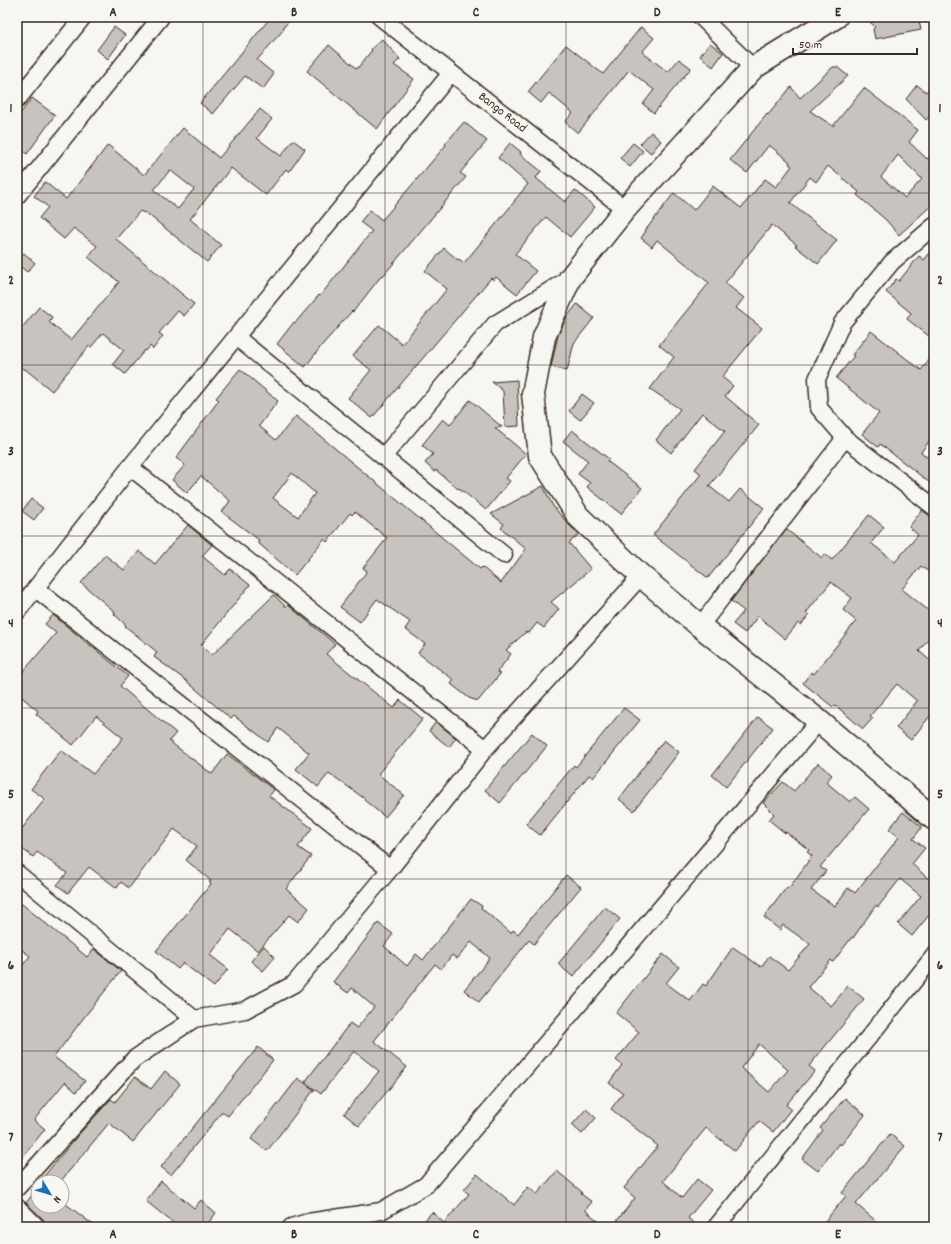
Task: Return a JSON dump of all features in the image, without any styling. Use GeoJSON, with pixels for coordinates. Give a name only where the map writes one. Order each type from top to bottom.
{"type":"FeatureCollection","features":[{"type":"Feature","properties":{"kind":"street"},"geometry":{"type":"LineString","coordinates":[[17,100],[83,17]]}},
{"type":"Feature","properties":{"kind":"street"},"geometry":{"type":"LineString","coordinates":[[17,196],[160,17]]}},
{"type":"Feature","properties":{"kind":"street","name":"Bango Road"},"geometry":{"type":"LineString","coordinates":[[380,17],[625,210]]}},
{"type":"Feature","properties":{"kind":"street"},"geometry":{"type":"LineString","coordinates":[[701,17],[753,68]]}},
{"type":"Feature","properties":{"kind":"street"},"geometry":{"type":"LineString","coordinates":[[836,17],[753,68],[625,210],[570,278],[544,337],[533,394],[540,456],[578,516],[641,576],[700,626],[819,721],[934,819]]}},
{"type":"Feature","properties":{"kind":"street"},"geometry":{"type":"LineString","coordinates":[[17,612],[130,467],[451,73]]}},
{"type":"Feature","properties":{"kind":"street"},"geometry":{"type":"LineString","coordinates":[[934,226],[892,262],[842,323],[817,379],[818,408],[845,438],[934,507]]}},
{"type":"Feature","properties":{"kind":"street"},"geometry":{"type":"LineString","coordinates":[[383,457],[495,324],[570,278]]}},
{"type":"Feature","properties":{"kind":"street"},"geometry":{"type":"LineString","coordinates":[[236,337],[504,555]]}},
{"type":"Feature","properties":{"kind":"street"},"geometry":{"type":"LineString","coordinates":[[700,626],[845,438]]}},
{"type":"Feature","properties":{"kind":"street"},"geometry":{"type":"LineString","coordinates":[[130,467],[485,749]]}},
{"type":"Feature","properties":{"kind":"street"},"geometry":{"type":"LineString","coordinates":[[17,1188],[134,1059],[194,1019],[245,1010],[294,984],[390,869],[485,749],[641,576]]}},
{"type":"Feature","properties":{"kind":"street"},"geometry":{"type":"LineString","coordinates":[[36,589],[390,869]]}},
{"type":"Feature","properties":{"kind":"street"},"geometry":{"type":"LineString","coordinates":[[291,1227],[308,1222],[381,1211],[426,1185],[819,721]]}},
{"type":"Feature","properties":{"kind":"street"},"geometry":{"type":"LineString","coordinates":[[17,873],[194,1019]]}},
{"type":"Feature","properties":{"kind":"street"},"geometry":{"type":"LineString","coordinates":[[716,1227],[934,956]]}},
{"type":"Feature","properties":{"kind":"street"},"geometry":{"type":"LineString","coordinates":[[17,1207],[38,1227]]}},
{"type":"Feature","properties":{"kind":"building"},"geometry":{"type":"Polygon","coordinates":[[[271,17],[292,17],[283,28],[284,29],[257,60],[274,74],[263,89],[245,76],[213,114],[200,103],[271,17]]]}},
{"type":"Feature","properties":{"kind":"building"},"geometry":{"type":"Polygon","coordinates":[[[891,17],[918,17],[921,30],[875,39],[873,29],[875,27],[870,22],[891,17]]]}},
{"type":"Feature","properties":{"kind":"building"},"geometry":{"type":"Polygon","coordinates":[[[114,27],[125,35],[108,59],[97,50],[114,27]]]}},
{"type":"Feature","properties":{"kind":"building"},"geometry":{"type":"Polygon","coordinates":[[[641,27],[654,38],[642,52],[668,72],[679,59],[691,68],[654,113],[643,104],[654,90],[629,70],[578,133],[565,122],[573,113],[549,93],[541,103],[528,92],[566,45],[603,74],[641,27]]]}},
{"type":"Feature","properties":{"kind":"building"},"geometry":{"type":"Polygon","coordinates":[[[382,39],[400,59],[394,65],[414,79],[377,129],[307,71],[329,45],[357,69],[372,50],[371,49],[382,39]]]}},
{"type":"Feature","properties":{"kind":"building"},"geometry":{"type":"Polygon","coordinates":[[[710,43],[723,53],[713,67],[700,56],[710,43]]]}},
{"type":"Feature","properties":{"kind":"building"},"geometry":{"type":"Polygon","coordinates":[[[833,67],[837,67],[848,76],[810,111],[833,126],[864,88],[918,130],[909,142],[927,159],[934,152],[934,203],[899,235],[886,220],[857,195],[859,192],[828,166],[816,182],[810,177],[790,203],[837,240],[818,264],[772,225],[725,283],[744,298],[736,308],[762,328],[722,377],[733,386],[725,396],[759,425],[709,486],[729,502],[740,489],[764,508],[708,578],[653,535],[701,474],[695,469],[725,431],[702,413],[671,453],[656,440],[680,409],[650,389],[674,357],[659,345],[709,283],[657,240],[652,247],[641,238],[674,193],[694,210],[713,186],[741,208],[765,179],[776,187],[792,166],[789,164],[790,162],[769,145],[747,173],[730,160],[791,87],[800,98],[833,67]],[[898,155],[881,177],[905,198],[922,179],[898,155]]]}},
{"type":"Feature","properties":{"kind":"building"},"geometry":{"type":"Polygon","coordinates":[[[934,82],[934,111],[926,120],[906,99],[917,85],[926,92],[934,82]]]}},
{"type":"Feature","properties":{"kind":"building"},"geometry":{"type":"Polygon","coordinates":[[[32,98],[55,115],[27,154],[17,147],[17,118],[32,98]]]}},
{"type":"Feature","properties":{"kind":"building"},"geometry":{"type":"Polygon","coordinates":[[[260,109],[272,119],[257,138],[281,156],[293,140],[305,149],[289,172],[286,169],[266,195],[231,168],[190,219],[221,245],[207,262],[145,212],[140,211],[116,239],[194,304],[184,316],[178,311],[159,333],[163,336],[153,349],[150,346],[146,351],[145,350],[125,374],[113,364],[124,350],[103,333],[91,347],[89,346],[52,391],[17,364],[17,334],[39,307],[52,317],[49,322],[71,340],[119,282],[88,257],[97,246],[74,228],[64,239],[39,218],[48,207],[34,196],[45,182],[66,199],[108,145],[144,175],[183,128],[219,158],[260,109]],[[170,170],[154,190],[178,209],[194,189],[170,170]]]}},
{"type":"Feature","properties":{"kind":"building"},"geometry":{"type":"Polygon","coordinates":[[[464,122],[487,141],[460,173],[466,177],[305,367],[277,344],[294,322],[295,323],[319,295],[320,296],[372,231],[360,222],[370,210],[382,220],[464,122]]]}},
{"type":"Feature","properties":{"kind":"building"},"geometry":{"type":"Polygon","coordinates":[[[651,132],[661,141],[651,153],[640,144],[651,132]]]}},
{"type":"Feature","properties":{"kind":"building"},"geometry":{"type":"Polygon","coordinates":[[[510,143],[521,152],[520,154],[541,171],[536,178],[565,202],[575,190],[595,207],[570,237],[546,217],[515,254],[536,271],[517,294],[496,277],[494,280],[491,278],[372,418],[348,398],[371,370],[353,356],[379,325],[402,344],[447,289],[425,271],[444,248],[464,263],[528,184],[498,158],[510,143]]]}},
{"type":"Feature","properties":{"kind":"building"},"geometry":{"type":"Polygon","coordinates":[[[633,143],[643,151],[630,167],[620,158],[633,143]]]}},
{"type":"Feature","properties":{"kind":"building"},"geometry":{"type":"Polygon","coordinates":[[[934,248],[934,340],[907,319],[911,313],[886,292],[896,279],[899,281],[919,256],[924,260],[934,248]]]}},
{"type":"Feature","properties":{"kind":"building"},"geometry":{"type":"Polygon","coordinates":[[[24,253],[35,263],[27,272],[17,264],[17,261],[24,253]]]}},
{"type":"Feature","properties":{"kind":"building"},"geometry":{"type":"Polygon","coordinates":[[[577,304],[594,318],[574,343],[567,371],[551,367],[558,335],[567,317],[577,304]]]}},
{"type":"Feature","properties":{"kind":"building"},"geometry":{"type":"Polygon","coordinates":[[[871,331],[921,370],[934,354],[934,435],[921,452],[934,463],[934,486],[880,444],[878,447],[862,434],[879,413],[836,378],[854,356],[852,355],[871,331]]]}},
{"type":"Feature","properties":{"kind":"building"},"geometry":{"type":"Polygon","coordinates":[[[240,369],[278,401],[259,426],[276,440],[296,416],[480,569],[482,567],[501,583],[526,549],[501,528],[504,524],[491,514],[543,486],[553,506],[569,525],[579,534],[569,543],[591,569],[551,602],[559,609],[544,628],[537,623],[529,633],[526,632],[506,650],[511,654],[497,672],[500,674],[478,701],[469,698],[451,684],[454,680],[418,653],[425,644],[405,629],[410,622],[377,599],[360,622],[340,607],[367,571],[363,568],[387,538],[355,512],[352,515],[350,513],[327,542],[324,539],[295,575],[257,542],[259,540],[222,512],[230,501],[201,476],[187,493],[172,480],[185,465],[176,458],[219,400],[216,398],[240,369]],[[292,473],[273,498],[298,517],[315,493],[292,473]]]}},
{"type":"Feature","properties":{"kind":"building"},"geometry":{"type":"Polygon","coordinates":[[[517,380],[519,426],[505,427],[503,391],[492,382],[517,380]]]}},
{"type":"Feature","properties":{"kind":"building"},"geometry":{"type":"Polygon","coordinates":[[[582,394],[594,403],[580,420],[569,411],[582,394]]]}},
{"type":"Feature","properties":{"kind":"building"},"geometry":{"type":"Polygon","coordinates":[[[470,400],[502,427],[495,428],[526,454],[506,478],[510,481],[486,510],[425,463],[433,454],[422,445],[443,419],[450,425],[470,400]]]}},
{"type":"Feature","properties":{"kind":"building"},"geometry":{"type":"Polygon","coordinates":[[[572,430],[609,459],[607,461],[642,488],[621,514],[587,487],[590,483],[578,474],[588,461],[563,441],[572,430]]]}},
{"type":"Feature","properties":{"kind":"building"},"geometry":{"type":"Polygon","coordinates":[[[31,499],[43,508],[34,520],[22,511],[31,499]]]}},
{"type":"Feature","properties":{"kind":"building"},"geometry":{"type":"Polygon","coordinates":[[[922,510],[934,519],[934,576],[921,566],[902,589],[934,615],[934,632],[919,651],[934,664],[934,711],[911,740],[896,728],[917,701],[897,684],[870,716],[873,718],[863,729],[835,705],[833,707],[803,683],[811,672],[814,674],[856,621],[843,610],[852,598],[831,582],[806,613],[809,615],[801,625],[798,623],[785,639],[758,616],[745,633],[733,624],[744,611],[731,601],[786,529],[822,558],[825,554],[832,560],[869,515],[884,527],[871,543],[895,562],[918,535],[909,527],[922,510]]]}},
{"type":"Feature","properties":{"kind":"building"},"geometry":{"type":"Polygon","coordinates":[[[188,525],[212,545],[202,556],[225,575],[230,569],[250,585],[201,645],[212,655],[274,595],[286,607],[288,605],[335,644],[326,654],[394,708],[400,700],[423,719],[378,774],[404,795],[385,817],[364,800],[365,799],[329,773],[318,787],[296,769],[309,753],[278,728],[268,742],[234,716],[231,719],[184,679],[154,657],[157,652],[125,626],[126,625],[114,614],[115,612],[81,583],[105,555],[124,570],[139,551],[155,564],[188,525]]]}},
{"type":"Feature","properties":{"kind":"building"},"geometry":{"type":"Polygon","coordinates":[[[53,615],[128,676],[120,686],[176,733],[169,741],[212,774],[227,754],[274,790],[269,796],[312,828],[298,847],[311,856],[286,889],[309,908],[298,922],[289,915],[258,951],[230,929],[210,955],[228,969],[214,987],[183,963],[178,969],[156,951],[211,884],[209,882],[211,881],[186,860],[197,846],[174,829],[129,888],[121,882],[117,888],[89,867],[68,893],[57,885],[67,873],[37,852],[33,857],[17,845],[17,835],[45,799],[31,789],[61,750],[93,774],[123,738],[96,716],[73,745],[36,714],[38,711],[17,693],[17,679],[56,633],[45,624],[53,615]]]}},
{"type":"Feature","properties":{"kind":"building"},"geometry":{"type":"Polygon","coordinates":[[[624,708],[640,720],[593,778],[589,775],[540,835],[526,824],[574,765],[576,767],[624,708]]]}},
{"type":"Feature","properties":{"kind":"building"},"geometry":{"type":"Polygon","coordinates":[[[758,717],[773,728],[726,787],[712,775],[758,717]]]}},
{"type":"Feature","properties":{"kind":"building"},"geometry":{"type":"Polygon","coordinates":[[[436,722],[456,738],[449,747],[429,731],[436,722]]]}},
{"type":"Feature","properties":{"kind":"building"},"geometry":{"type":"Polygon","coordinates":[[[532,733],[547,746],[500,803],[485,790],[532,733]]]}},
{"type":"Feature","properties":{"kind":"building"},"geometry":{"type":"Polygon","coordinates":[[[664,740],[679,752],[634,811],[619,799],[664,740]]]}},
{"type":"Feature","properties":{"kind":"building"},"geometry":{"type":"Polygon","coordinates":[[[818,763],[832,775],[826,782],[850,802],[855,797],[869,809],[820,867],[826,871],[811,890],[835,906],[848,888],[855,893],[899,837],[889,829],[903,812],[922,827],[913,839],[925,848],[912,864],[932,882],[934,880],[934,909],[912,936],[898,924],[921,896],[900,879],[878,907],[876,905],[853,938],[852,937],[833,962],[831,960],[808,987],[831,1006],[848,986],[864,999],[809,1066],[815,1071],[786,1105],[791,1109],[773,1132],[759,1121],[735,1151],[706,1128],[663,1181],[682,1198],[697,1179],[711,1190],[688,1218],[698,1227],[612,1227],[635,1198],[624,1188],[658,1146],[611,1109],[623,1093],[609,1083],[622,1065],[616,1060],[639,1032],[616,1013],[663,954],[679,967],[666,983],[690,1001],[703,984],[706,986],[733,947],[761,967],[769,956],[788,970],[810,944],[783,925],[780,930],[764,917],[787,887],[789,888],[812,856],[807,852],[809,850],[769,820],[774,814],[763,803],[783,782],[794,791],[818,763]],[[759,1044],[741,1068],[769,1092],[788,1070],[759,1044]]]}},
{"type":"Feature","properties":{"kind":"building"},"geometry":{"type":"Polygon","coordinates":[[[566,875],[581,887],[534,944],[529,940],[479,1002],[464,990],[490,958],[471,942],[457,959],[452,955],[441,969],[435,964],[374,1041],[407,1067],[359,1126],[344,1114],[379,1071],[354,1051],[321,1094],[305,1082],[350,1023],[357,1028],[374,1007],[352,988],[348,993],[333,982],[378,923],[393,934],[384,946],[407,966],[416,954],[423,960],[471,899],[482,906],[481,908],[511,933],[513,930],[518,934],[566,875]]]}},
{"type":"Feature","properties":{"kind":"building"},"geometry":{"type":"Polygon","coordinates":[[[17,900],[87,957],[94,949],[121,971],[54,1057],[85,1081],[76,1092],[65,1082],[34,1120],[45,1129],[17,1164],[17,972],[30,956],[17,946],[17,900]]]}},
{"type":"Feature","properties":{"kind":"building"},"geometry":{"type":"Polygon","coordinates":[[[605,907],[620,919],[573,977],[558,964],[605,907]]]}},
{"type":"Feature","properties":{"kind":"building"},"geometry":{"type":"Polygon","coordinates":[[[264,946],[275,957],[263,971],[251,961],[264,946]]]}},
{"type":"Feature","properties":{"kind":"building"},"geometry":{"type":"Polygon","coordinates":[[[258,1047],[273,1060],[228,1116],[222,1112],[171,1175],[161,1167],[258,1047]]]}},
{"type":"Feature","properties":{"kind":"building"},"geometry":{"type":"Polygon","coordinates":[[[165,1071],[180,1084],[133,1142],[109,1123],[67,1174],[46,1174],[111,1099],[115,1102],[135,1077],[151,1089],[165,1071]]]}},
{"type":"Feature","properties":{"kind":"building"},"geometry":{"type":"Polygon","coordinates":[[[298,1078],[314,1090],[267,1151],[251,1139],[298,1078]]]}},
{"type":"Feature","properties":{"kind":"building"},"geometry":{"type":"Polygon","coordinates":[[[845,1098],[865,1115],[841,1145],[839,1143],[818,1171],[802,1159],[823,1130],[820,1128],[845,1098]]]}},
{"type":"Feature","properties":{"kind":"building"},"geometry":{"type":"Polygon","coordinates":[[[586,1109],[596,1118],[582,1134],[572,1125],[586,1109]]]}},
{"type":"Feature","properties":{"kind":"building"},"geometry":{"type":"Polygon","coordinates":[[[890,1134],[905,1146],[856,1204],[883,1227],[820,1227],[846,1196],[842,1193],[890,1134]]]}},
{"type":"Feature","properties":{"kind":"building"},"geometry":{"type":"Polygon","coordinates":[[[557,1171],[582,1192],[581,1194],[592,1202],[585,1210],[605,1227],[419,1227],[432,1212],[444,1223],[469,1194],[464,1190],[477,1174],[514,1205],[528,1187],[537,1194],[557,1171]]]}},
{"type":"Feature","properties":{"kind":"building"},"geometry":{"type":"Polygon","coordinates":[[[161,1181],[194,1208],[201,1200],[216,1213],[205,1227],[178,1227],[146,1201],[161,1181]]]}},
{"type":"Feature","properties":{"kind":"building"},"geometry":{"type":"Polygon","coordinates":[[[30,1198],[30,1207],[26,1203],[30,1198]]]}},
{"type":"Feature","properties":{"kind":"building"},"geometry":{"type":"Polygon","coordinates":[[[70,1207],[96,1227],[46,1227],[44,1220],[38,1214],[70,1214],[70,1207]]]}}]}
